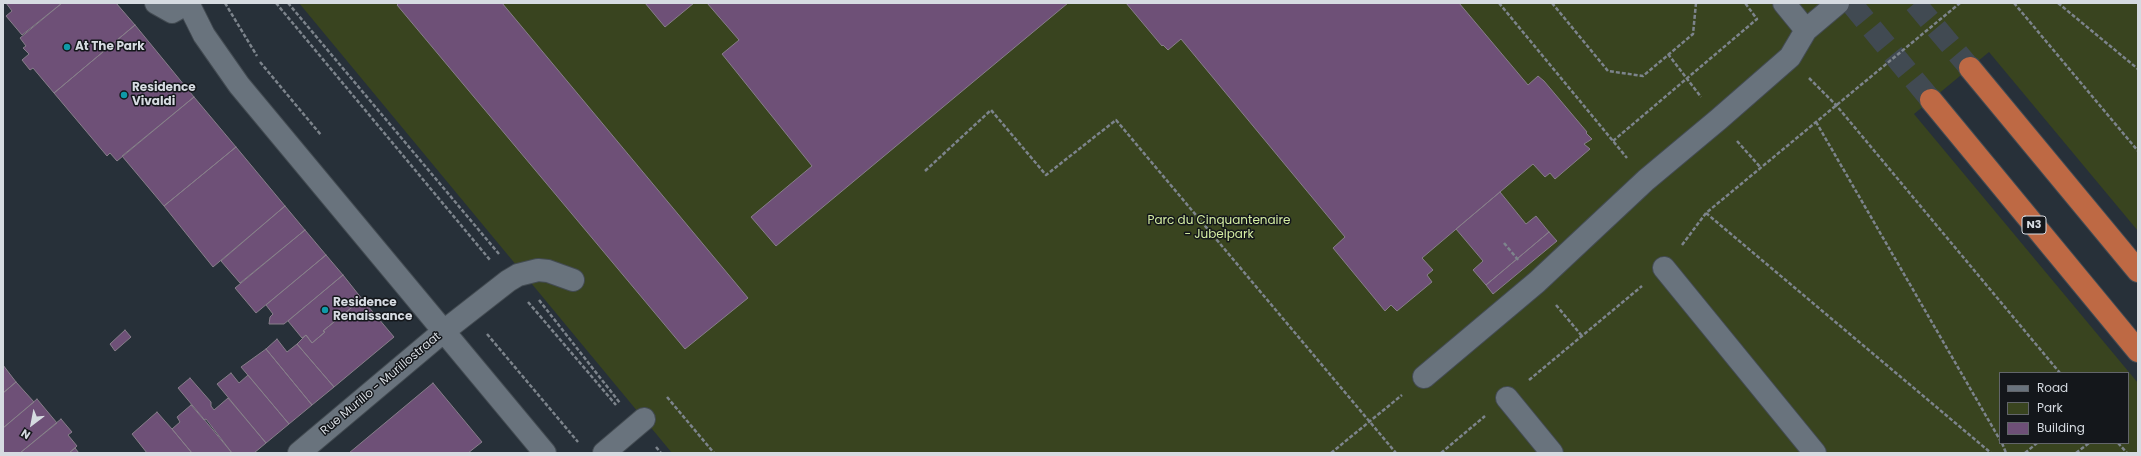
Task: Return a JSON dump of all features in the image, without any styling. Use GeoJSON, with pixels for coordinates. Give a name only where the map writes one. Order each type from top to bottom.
{"type":"FeatureCollection","features":[{"type":"Feature","properties":{"kind":"highway"},"geometry":{"type":"LineString","coordinates":[[1970,68],[2138,272]]}},
{"type":"Feature","properties":{"kind":"highway","name":"N3"},"geometry":{"type":"LineString","coordinates":[[1931,100],[2138,351]]}},
{"type":"Feature","properties":{"kind":"street"},"geometry":{"type":"LineString","coordinates":[[156,3],[172,12],[188,3],[208,40],[239,85],[543,452]]}},
{"type":"Feature","properties":{"kind":"street"},"geometry":{"type":"LineString","coordinates":[[1784,3],[1806,30]]}},
{"type":"Feature","properties":{"kind":"street"},"geometry":{"type":"LineString","coordinates":[[1424,377],[1536,282],[1646,180],[1719,120],[1790,57],[1806,30],[1838,3]]}},
{"type":"Feature","properties":{"kind":"street"},"geometry":{"type":"LineString","coordinates":[[1664,268],[1815,453]]}},
{"type":"Feature","properties":{"kind":"street"},"geometry":{"type":"LineString","coordinates":[[513,278],[538,270],[548,271],[573,280]]}},
{"type":"Feature","properties":{"kind":"street","name":"Rue Murillo - Murillostraat"},"geometry":{"type":"LineString","coordinates":[[299,453],[444,331],[513,278]]}},
{"type":"Feature","properties":{"kind":"street"},"geometry":{"type":"LineString","coordinates":[[1507,398],[1552,453]]}},
{"type":"Feature","properties":{"kind":"street"},"geometry":{"type":"LineString","coordinates":[[604,453],[638,424]]}},
{"type":"Feature","properties":{"kind":"path"},"geometry":{"type":"LineString","coordinates":[[225,3],[259,60],[325,140]]}},
{"type":"Feature","properties":{"kind":"path"},"geometry":{"type":"LineString","coordinates":[[276,3],[638,424],[661,453]]}},
{"type":"Feature","properties":{"kind":"path"},"geometry":{"type":"LineString","coordinates":[[288,3],[513,278],[638,424]]}},
{"type":"Feature","properties":{"kind":"path"},"geometry":{"type":"LineString","coordinates":[[1498,3],[1646,180]]}},
{"type":"Feature","properties":{"kind":"path"},"geometry":{"type":"LineString","coordinates":[[1552,3],[1608,72],[1643,76],[1693,34],[1696,3]]}},
{"type":"Feature","properties":{"kind":"path"},"geometry":{"type":"LineString","coordinates":[[1613,141],[1757,18],[1744,3]]}},
{"type":"Feature","properties":{"kind":"path"},"geometry":{"type":"LineString","coordinates":[[1441,453],[1664,268],[1706,214],[1960,3]]}},
{"type":"Feature","properties":{"kind":"path"},"geometry":{"type":"LineString","coordinates":[[2014,3],[2138,151]]}},
{"type":"Feature","properties":{"kind":"path"},"geometry":{"type":"LineString","coordinates":[[2058,3],[2138,69]]}},
{"type":"Feature","properties":{"kind":"path"},"geometry":{"type":"LineString","coordinates":[[1668,54],[1687,79]]}},
{"type":"Feature","properties":{"kind":"path"},"geometry":{"type":"LineString","coordinates":[[1790,57],[1836,105],[2059,372]]}},
{"type":"Feature","properties":{"kind":"path"},"geometry":{"type":"LineString","coordinates":[[925,171],[991,110],[1046,175],[1116,120],[1396,453]]}},
{"type":"Feature","properties":{"kind":"path"},"geometry":{"type":"LineString","coordinates":[[1816,122],[1999,438]]}},
{"type":"Feature","properties":{"kind":"path"},"geometry":{"type":"LineString","coordinates":[[1739,143],[1761,168]]}},
{"type":"Feature","properties":{"kind":"path"},"geometry":{"type":"LineString","coordinates":[[1706,214],[1991,453]]}},
{"type":"Feature","properties":{"kind":"path"},"geometry":{"type":"LineString","coordinates":[[1504,243],[1524,268]]}},
{"type":"Feature","properties":{"kind":"path"},"geometry":{"type":"LineString","coordinates":[[1554,303],[1582,336]]}},
{"type":"Feature","properties":{"kind":"path"},"geometry":{"type":"LineString","coordinates":[[468,312],[582,447]]}},
{"type":"Feature","properties":{"kind":"path"},"geometry":{"type":"LineString","coordinates":[[1331,453],[1424,377]]}},
{"type":"Feature","properties":{"kind":"path"},"geometry":{"type":"LineString","coordinates":[[667,397],[714,453]]}},
{"type":"Feature","properties":{"kind":"path"},"geometry":{"type":"LineString","coordinates":[[2025,453],[2036,444]]}},
{"type":"Feature","properties":{"kind":"path"},"geometry":{"type":"LineString","coordinates":[[2076,453],[2087,444]]}},
{"type":"Feature","properties":{"kind":"path"},"geometry":{"type":"LineString","coordinates":[[2119,444],[2127,453]]}},
{"type":"Feature","properties":{"kind":"green space","name":"Parc du Cinquantenaire - Jubelpark"},"geometry":{"type":"Polygon","coordinates":[[[299,3],[2138,3],[2138,231],[1989,52],[1914,114],[2129,372],[1999,372],[1999,444],[2129,444],[2129,372],[2138,383],[2138,453],[672,453],[299,3]]]}},
{"type":"Feature","properties":{"kind":"building"},"geometry":{"type":"Polygon","coordinates":[[[6,3],[62,3],[22,35],[6,16],[12,11],[6,3]]]}},
{"type":"Feature","properties":{"kind":"building","name":"At The Park"},"geometry":{"type":"Polygon","coordinates":[[[62,3],[116,3],[135,25],[54,93],[33,68],[30,70],[22,60],[29,54],[23,48],[26,46],[20,38],[62,3]]]}},
{"type":"Feature","properties":{"kind":"building"},"geometry":{"type":"Polygon","coordinates":[[[399,3],[502,3],[748,298],[685,349],[397,5],[399,3]]]}},
{"type":"Feature","properties":{"kind":"building"},"geometry":{"type":"Polygon","coordinates":[[[645,3],[694,3],[665,27],[645,3]]]}},
{"type":"Feature","properties":{"kind":"building"},"geometry":{"type":"Polygon","coordinates":[[[707,3],[1068,3],[776,246],[751,217],[812,166],[722,54],[739,40],[707,3]]]}},
{"type":"Feature","properties":{"kind":"building"},"geometry":{"type":"Polygon","coordinates":[[[1126,3],[1459,3],[1528,85],[1538,76],[1544,81],[1592,139],[1584,144],[1590,149],[1555,179],[1550,173],[1545,177],[1533,164],[1422,258],[1433,270],[1427,275],[1432,282],[1397,311],[1391,305],[1385,311],[1333,248],[1345,237],[1181,39],[1168,50],[1163,45],[1162,46],[1126,3]]]}},
{"type":"Feature","properties":{"kind":"building","name":"Residence Vivaldi"},"geometry":{"type":"Polygon","coordinates":[[[135,25],[194,97],[117,161],[110,153],[107,156],[54,93],[135,25]]]}},
{"type":"Feature","properties":{"kind":"building"},"geometry":{"type":"Polygon","coordinates":[[[194,97],[236,147],[164,206],[122,156],[194,97]]]}},
{"type":"Feature","properties":{"kind":"building"},"geometry":{"type":"Polygon","coordinates":[[[236,147],[285,206],[213,267],[164,206],[236,147]]]}},
{"type":"Feature","properties":{"kind":"building"},"geometry":{"type":"Polygon","coordinates":[[[1500,192],[1526,224],[1536,216],[1549,232],[1486,285],[1473,270],[1483,261],[1456,229],[1500,192]]]}},
{"type":"Feature","properties":{"kind":"building"},"geometry":{"type":"Polygon","coordinates":[[[285,206],[305,230],[240,283],[221,261],[285,206]]]}},
{"type":"Feature","properties":{"kind":"building"},"geometry":{"type":"Polygon","coordinates":[[[305,230],[326,255],[256,313],[235,288],[305,230]]]}},
{"type":"Feature","properties":{"kind":"building"},"geometry":{"type":"Polygon","coordinates":[[[1549,232],[1557,241],[1493,294],[1486,285],[1549,232]]]}},
{"type":"Feature","properties":{"kind":"building"},"geometry":{"type":"Polygon","coordinates":[[[326,255],[343,275],[284,324],[269,324],[270,317],[273,314],[266,305],[326,255]]]}},
{"type":"Feature","properties":{"kind":"building","name":"Residence Renaissance"},"geometry":{"type":"Polygon","coordinates":[[[343,275],[362,299],[323,331],[325,332],[312,343],[306,335],[302,338],[288,321],[343,275]]]}},
{"type":"Feature","properties":{"kind":"building"},"geometry":{"type":"Polygon","coordinates":[[[362,299],[394,337],[334,387],[297,344],[306,335],[312,343],[325,332],[323,331],[362,299]]]}},
{"type":"Feature","properties":{"kind":"building"},"geometry":{"type":"Polygon","coordinates":[[[125,330],[131,337],[115,351],[110,344],[125,330]]]}},
{"type":"Feature","properties":{"kind":"building"},"geometry":{"type":"Polygon","coordinates":[[[277,339],[287,352],[297,344],[334,387],[312,405],[266,349],[277,339]]]}},
{"type":"Feature","properties":{"kind":"building"},"geometry":{"type":"Polygon","coordinates":[[[266,349],[312,405],[289,424],[241,367],[266,349]]]}},
{"type":"Feature","properties":{"kind":"building"},"geometry":{"type":"Polygon","coordinates":[[[3,365],[16,382],[3,393],[3,365]]]}},
{"type":"Feature","properties":{"kind":"building"},"geometry":{"type":"Polygon","coordinates":[[[231,373],[239,383],[248,375],[289,424],[266,443],[217,384],[231,373]]]}},
{"type":"Feature","properties":{"kind":"building"},"geometry":{"type":"Polygon","coordinates":[[[190,378],[211,402],[211,406],[214,410],[228,398],[266,443],[254,453],[232,453],[178,388],[190,378]]]}},
{"type":"Feature","properties":{"kind":"building"},"geometry":{"type":"Polygon","coordinates":[[[16,382],[34,402],[3,428],[3,393],[16,382]]]}},
{"type":"Feature","properties":{"kind":"building"},"geometry":{"type":"Polygon","coordinates":[[[433,383],[482,442],[468,453],[349,453],[433,383]]]}},
{"type":"Feature","properties":{"kind":"building"},"geometry":{"type":"Polygon","coordinates":[[[37,399],[57,423],[20,453],[3,453],[3,428],[37,399]]]}},
{"type":"Feature","properties":{"kind":"building"},"geometry":{"type":"Polygon","coordinates":[[[191,405],[204,420],[206,419],[232,453],[192,453],[172,429],[180,422],[177,417],[191,405]]]}},
{"type":"Feature","properties":{"kind":"building"},"geometry":{"type":"Polygon","coordinates":[[[157,412],[192,453],[147,453],[132,434],[157,412]]]}},
{"type":"Feature","properties":{"kind":"building"},"geometry":{"type":"Polygon","coordinates":[[[61,419],[72,432],[68,435],[77,446],[69,453],[20,453],[61,419]]]}},
{"type":"Feature","properties":{"kind":"building"},"geometry":{"type":"Polygon","coordinates":[[[75,448],[79,453],[69,453],[75,448]]]}},
{"type":"Feature","properties":{"kind":"tunnel"},"geometry":{"type":"LineString","coordinates":[[1851,3],[1931,100]]}},
{"type":"Feature","properties":{"kind":"tunnel"},"geometry":{"type":"LineString","coordinates":[[1915,3],[1970,68]]}},
{"type":"Feature","properties":{"kind":"place","name":"At The Park"},"geometry":{"type":"Point","coordinates":[67,47]}},
{"type":"Feature","properties":{"kind":"place","name":"Residence Vivaldi"},"geometry":{"type":"Point","coordinates":[124,95]}},
{"type":"Feature","properties":{"kind":"place","name":"Residence Renaissance"},"geometry":{"type":"Point","coordinates":[325,310]}}]}
